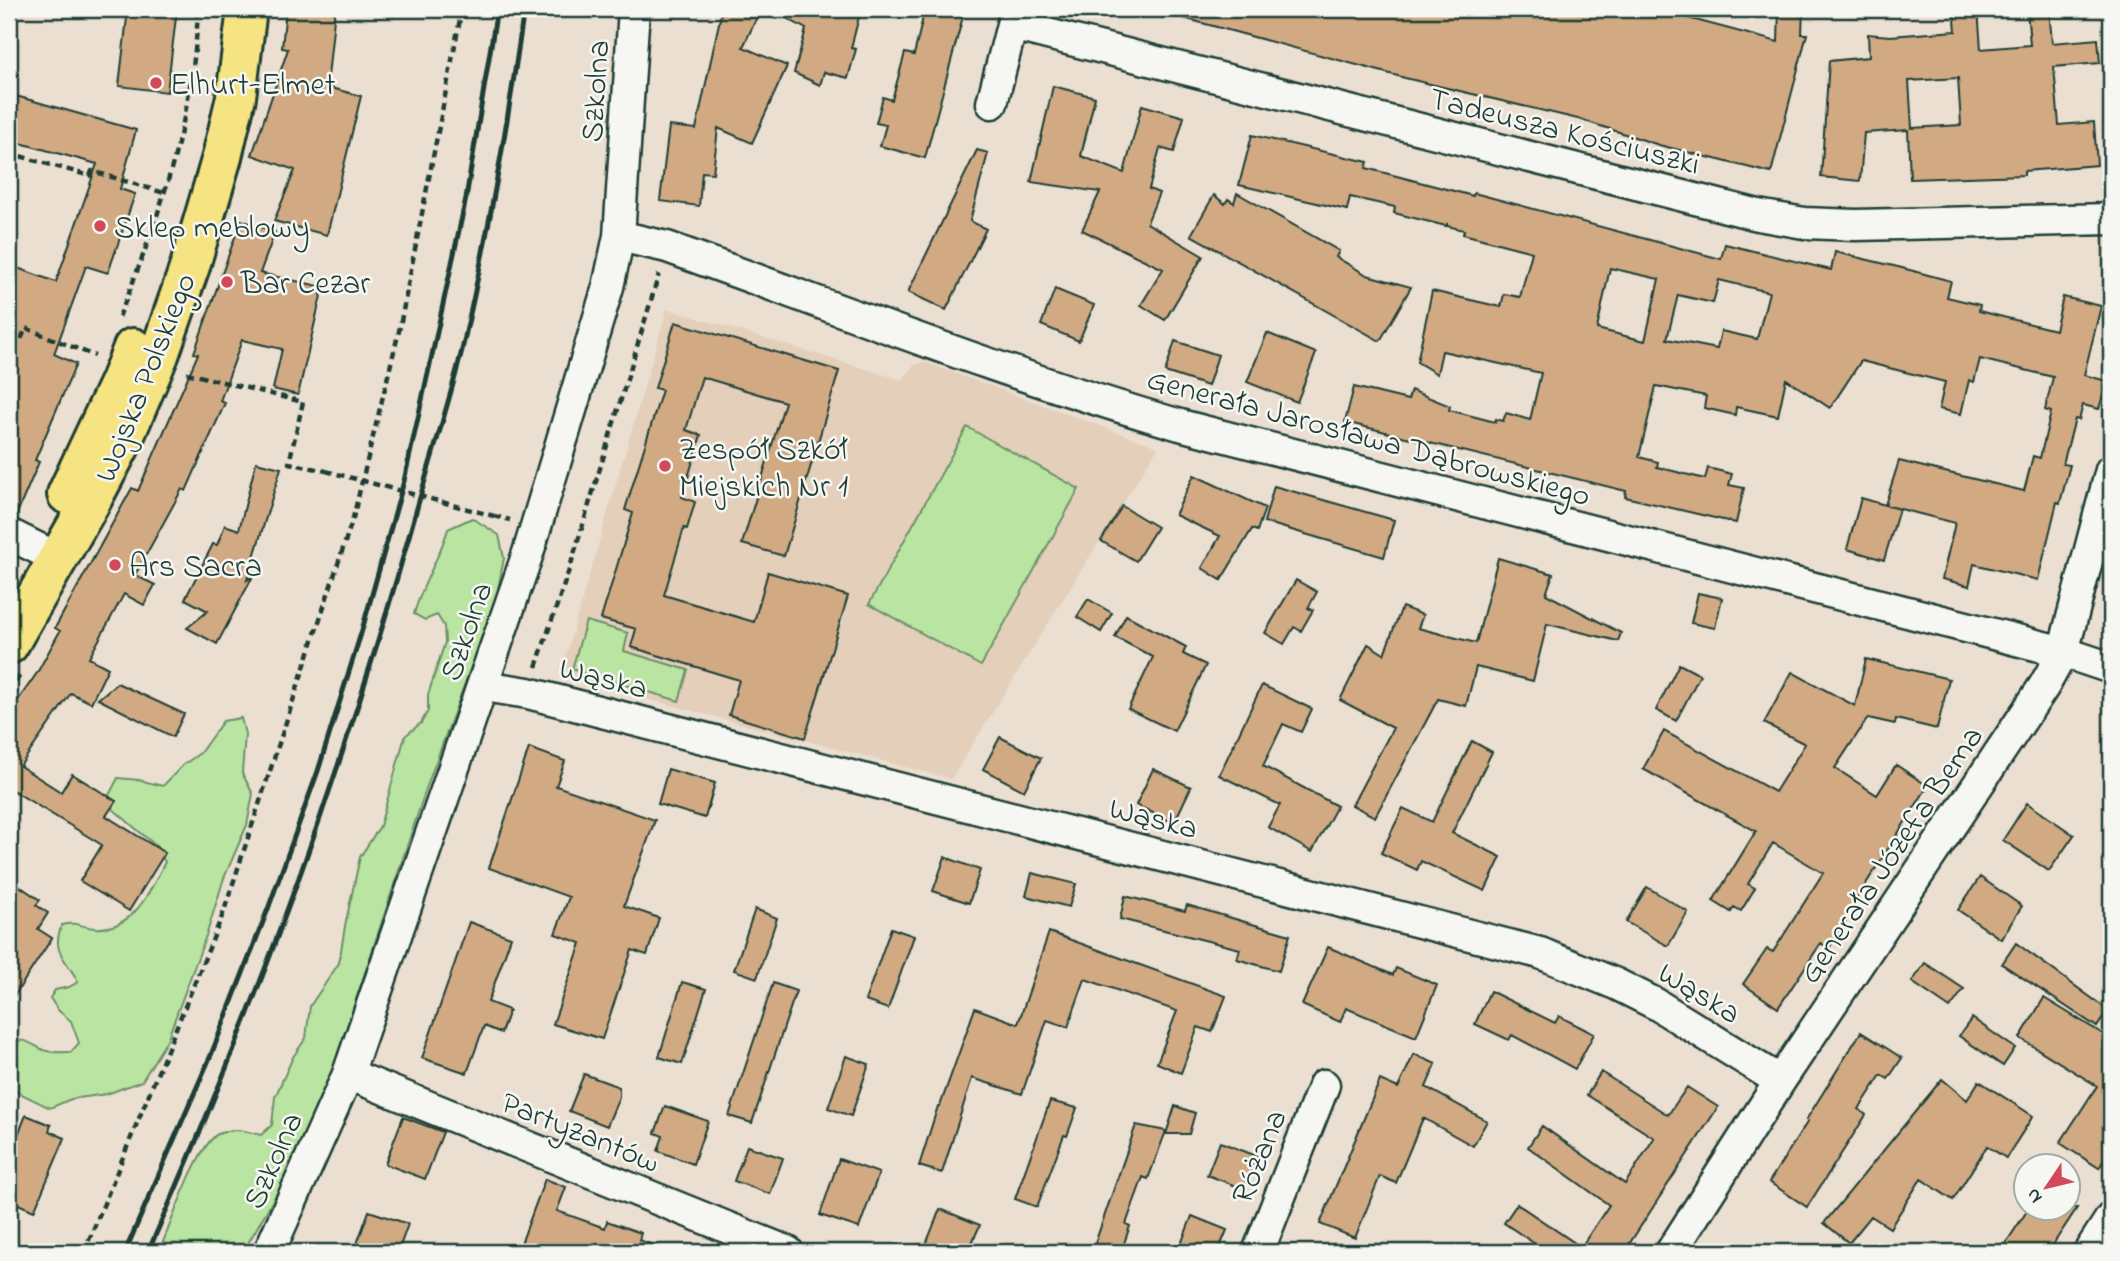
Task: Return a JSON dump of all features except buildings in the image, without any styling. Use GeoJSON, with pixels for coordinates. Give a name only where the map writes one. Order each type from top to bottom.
{"type":"FeatureCollection","features":[{"type":"Feature","properties":{"kind":"main road","name":"Wojska Polskiego"},"geometry":{"type":"LineString","coordinates":[[9,598],[68,490],[120,381],[166,256],[200,150],[212,96],[223,9]]}},
{"type":"Feature","properties":{"kind":"main road","name":"Wojska Polskiego"},"geometry":{"type":"LineString","coordinates":[[9,644],[35,547],[122,442],[159,355],[186,279],[222,157],[236,97],[247,9]]}},
{"type":"Feature","properties":{"kind":"street","name":"Szkolna"},"geometry":{"type":"LineString","coordinates":[[269,1252],[348,1074],[537,526],[608,287],[620,236],[634,9]]}},
{"type":"Feature","properties":{"kind":"street","name":"Tadeusza Kościuszki"},"geometry":{"type":"LineString","coordinates":[[992,103],[1014,17],[1758,215],[1804,223],[1856,225],[2111,219]]}},
{"type":"Feature","properties":{"kind":"street","name":"Generała Jarosława Dąbrowskiego"},"geometry":{"type":"LineString","coordinates":[[620,236],[667,247],[1044,381],[1180,425],[2063,652],[2111,668]]}},
{"type":"Feature","properties":{"kind":"street","name":"Generała Józefa Bema"},"geometry":{"type":"LineString","coordinates":[[1671,1252],[1780,1081],[2044,686],[2063,652],[2111,470]]}},
{"type":"Feature","properties":{"kind":"street","name":"Wąska"},"geometry":{"type":"LineString","coordinates":[[484,686],[527,693],[1540,953],[1616,984],[1656,1004],[1780,1081]]}},
{"type":"Feature","properties":{"kind":"street","name":"Partyzantów"},"geometry":{"type":"LineString","coordinates":[[348,1074],[788,1252]]}},
{"type":"Feature","properties":{"kind":"street","name":"Różana"},"geometry":{"type":"LineString","coordinates":[[1258,1252],[1324,1085]]}},
{"type":"Feature","properties":{"kind":"street"},"geometry":{"type":"LineString","coordinates":[[2089,1252],[2111,1218]]}},
{"type":"Feature","properties":{"kind":"path"},"geometry":{"type":"LineString","coordinates":[[117,324],[164,193],[189,99],[198,9]]}},
{"type":"Feature","properties":{"kind":"path"},"geometry":{"type":"LineString","coordinates":[[84,1252],[223,914],[353,518],[399,331],[462,9]]}},
{"type":"Feature","properties":{"kind":"path"},"geometry":{"type":"LineString","coordinates":[[9,152],[90,176],[92,171],[164,193]]}},
{"type":"Feature","properties":{"kind":"path"},"geometry":{"type":"LineString","coordinates":[[9,332],[22,337],[26,328],[102,359]]}},
{"type":"Feature","properties":{"kind":"path"},"geometry":{"type":"LineString","coordinates":[[178,371],[303,402],[289,463],[515,522]]}},
{"type":"Feature","properties":{"kind":"shaded area"},"geometry":{"type":"Polygon","coordinates":[[[667,309],[902,380],[914,365],[924,362],[1158,447],[951,779],[560,676],[667,309]]]}},
{"type":"Feature","properties":{"kind":"green space"},"geometry":{"type":"Polygon","coordinates":[[[967,427],[1079,489],[981,666],[869,604],[967,427]]]}},
{"type":"Feature","properties":{"kind":"green space"},"geometry":{"type":"Polygon","coordinates":[[[472,518],[499,535],[504,558],[496,599],[427,786],[323,1099],[281,1186],[243,1252],[159,1252],[193,1170],[210,1141],[218,1134],[229,1131],[240,1130],[261,1135],[272,1125],[275,1097],[293,1057],[306,1038],[310,1006],[339,963],[360,857],[380,826],[405,736],[421,723],[428,711],[428,695],[445,642],[444,626],[437,615],[425,620],[414,614],[417,603],[448,529],[472,518]]]}},
{"type":"Feature","properties":{"kind":"green space"},"geometry":{"type":"Polygon","coordinates":[[[586,621],[628,633],[624,651],[688,670],[679,701],[572,669],[586,621]]]}},
{"type":"Feature","properties":{"kind":"green space"},"geometry":{"type":"Polygon","coordinates":[[[241,718],[245,734],[242,773],[253,794],[247,825],[224,878],[207,933],[167,1040],[142,1081],[107,1094],[71,1099],[50,1108],[9,1088],[9,1043],[21,1040],[47,1051],[71,1052],[79,1043],[71,1021],[58,1010],[50,998],[55,990],[78,982],[59,949],[62,925],[75,924],[94,928],[120,923],[139,907],[165,862],[157,847],[113,809],[109,795],[118,778],[163,786],[183,765],[200,753],[223,721],[241,718]]]}},
{"type":"Feature","properties":{"kind":"railway"},"geometry":{"type":"LineString","coordinates":[[125,1252],[211,1055],[268,909],[318,771],[362,630],[404,481],[434,346],[466,198],[497,9]]}},
{"type":"Feature","properties":{"kind":"railway"},"geometry":{"type":"LineString","coordinates":[[148,1252],[226,1070],[262,977],[329,792],[389,603],[462,350],[497,180],[524,9]]}},
{"type":"Feature","properties":{"kind":"place","name":"Elhurt-Elmet"},"geometry":{"type":"Point","coordinates":[156,83]}},
{"type":"Feature","properties":{"kind":"place","name":"Sklep meblowy"},"geometry":{"type":"Point","coordinates":[100,226]}},
{"type":"Feature","properties":{"kind":"place","name":"Bar Cezar"},"geometry":{"type":"Point","coordinates":[227,282]}},
{"type":"Feature","properties":{"kind":"place","name":"Zespół Szkół Miejskich Nr 1"},"geometry":{"type":"Point","coordinates":[665,466]}},
{"type":"Feature","properties":{"kind":"place","name":"Ars Sacra"},"geometry":{"type":"Point","coordinates":[115,565]}}]}
